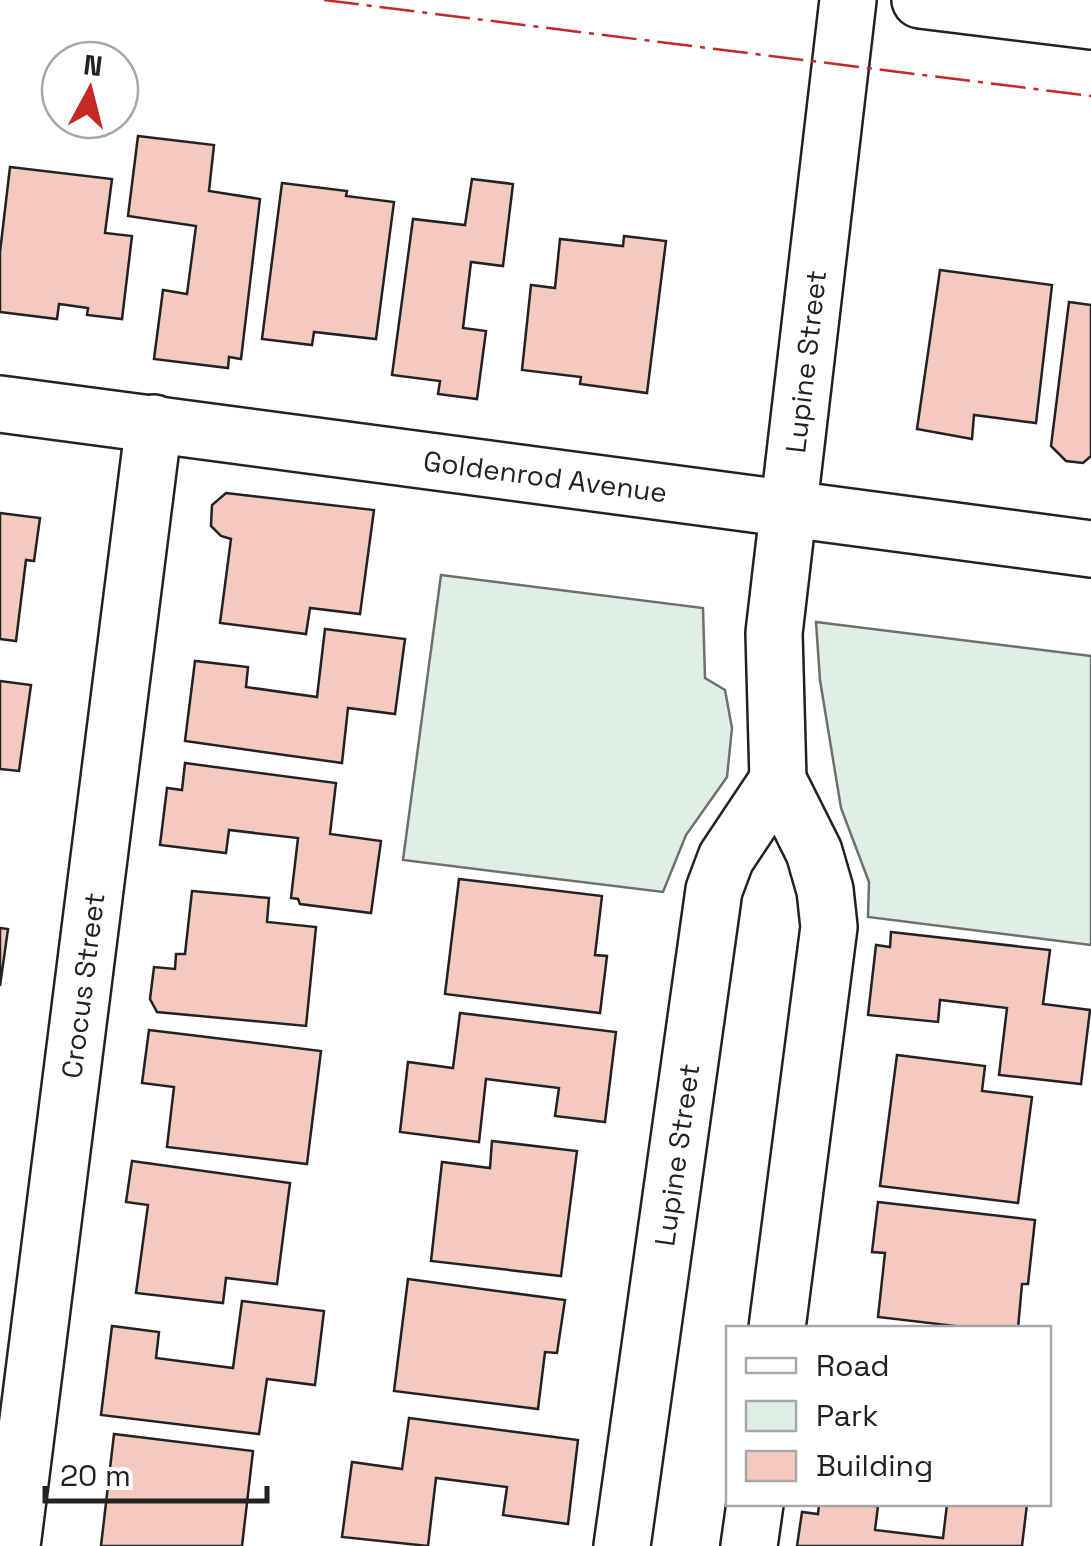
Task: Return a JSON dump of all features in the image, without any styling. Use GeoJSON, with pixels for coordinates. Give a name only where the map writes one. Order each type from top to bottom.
{"type":"FeatureCollection","features":[{"type":"Feature","properties":{"kind":"street","name":"Lupine Street"},"geometry":{"type":"LineString","coordinates":[[777,1326],[829,927],[825,890],[814,852],[778,780],[774,632],[848,0]]}},
{"type":"Feature","properties":{"kind":"street"},"geometry":{"type":"LineString","coordinates":[[920,0],[1091,21]]}},
{"type":"Feature","properties":{"kind":"street","name":"Goldenrod Avenue"},"geometry":{"type":"LineString","coordinates":[[0,404],[1091,549]]}},
{"type":"Feature","properties":{"kind":"street","name":"Crocus Street"},"geometry":{"type":"LineString","coordinates":[[12,1546],[154,422]]}},
{"type":"Feature","properties":{"kind":"street","name":"Lupine Street"},"geometry":{"type":"LineString","coordinates":[[622,1546],[714,890],[726,858],[778,780]]}},
{"type":"Feature","properties":{"kind":"street"},"geometry":{"type":"LineString","coordinates":[[749,1546],[755,1506]]}},
{"type":"Feature","properties":{"kind":"green space"},"geometry":{"type":"Polygon","coordinates":[[[441,575],[703,608],[705,678],[725,690],[732,728],[727,777],[686,835],[663,892],[403,860],[441,575]]]}},
{"type":"Feature","properties":{"kind":"green space"},"geometry":{"type":"Polygon","coordinates":[[[816,622],[1091,656],[1091,945],[868,917],[869,882],[841,808],[820,680],[816,622]]]}},
{"type":"Feature","properties":{"kind":"building"},"geometry":{"type":"Polygon","coordinates":[[[140,136],[214,145],[209,191],[260,199],[241,359],[229,357],[228,368],[154,359],[163,290],[187,294],[196,226],[128,216],[140,136]]]}},
{"type":"Feature","properties":{"kind":"building"},"geometry":{"type":"Polygon","coordinates":[[[10,167],[112,179],[105,233],[132,236],[122,319],[87,315],[88,308],[59,304],[57,319],[0,312],[0,252],[10,167]]]}},
{"type":"Feature","properties":{"kind":"building"},"geometry":{"type":"Polygon","coordinates":[[[472,179],[513,184],[503,266],[471,262],[463,328],[486,331],[477,399],[438,394],[440,381],[392,375],[413,219],[465,225],[472,179]]]}},
{"type":"Feature","properties":{"kind":"building"},"geometry":{"type":"Polygon","coordinates":[[[282,183],[394,202],[376,339],[314,332],[312,345],[262,339],[282,183]]]}},
{"type":"Feature","properties":{"kind":"building"},"geometry":{"type":"Polygon","coordinates":[[[624,236],[666,241],[647,393],[580,384],[581,377],[522,370],[531,285],[555,288],[560,239],[623,246],[624,236]]]}},
{"type":"Feature","properties":{"kind":"building"},"geometry":{"type":"Polygon","coordinates":[[[940,270],[1052,285],[1036,423],[974,415],[972,439],[917,429],[940,270]]]}},
{"type":"Feature","properties":{"kind":"building"},"geometry":{"type":"Polygon","coordinates":[[[1069,302],[1091,305],[1091,456],[1083,463],[1066,461],[1051,446],[1069,302]]]}},
{"type":"Feature","properties":{"kind":"building"},"geometry":{"type":"Polygon","coordinates":[[[226,493],[374,510],[360,614],[310,608],[306,634],[220,623],[231,539],[211,526],[212,505],[226,493]]]}},
{"type":"Feature","properties":{"kind":"building"},"geometry":{"type":"Polygon","coordinates":[[[0,513],[40,518],[34,561],[26,560],[16,641],[0,639],[0,513]]]}},
{"type":"Feature","properties":{"kind":"building"},"geometry":{"type":"Polygon","coordinates":[[[325,629],[405,639],[395,714],[348,708],[342,763],[185,741],[195,661],[248,667],[246,687],[317,697],[325,629]]]}},
{"type":"Feature","properties":{"kind":"building"},"geometry":{"type":"Polygon","coordinates":[[[0,681],[31,685],[19,771],[0,769],[0,681]]]}},
{"type":"Feature","properties":{"kind":"building"},"geometry":{"type":"Polygon","coordinates":[[[185,763],[336,783],[330,834],[381,841],[371,913],[300,904],[298,899],[291,898],[298,838],[229,830],[226,853],[160,845],[167,788],[182,790],[185,763]]]}},
{"type":"Feature","properties":{"kind":"building"},"geometry":{"type":"Polygon","coordinates":[[[459,879],[602,896],[595,955],[607,956],[600,1013],[445,994],[459,879]]]}},
{"type":"Feature","properties":{"kind":"building"},"geometry":{"type":"Polygon","coordinates":[[[192,891],[269,898],[267,922],[316,927],[306,1026],[157,1012],[150,999],[154,967],[175,969],[176,954],[185,954],[192,891]]]}},
{"type":"Feature","properties":{"kind":"building"},"geometry":{"type":"Polygon","coordinates":[[[0,928],[8,929],[0,986],[0,928]]]}},
{"type":"Feature","properties":{"kind":"building"},"geometry":{"type":"Polygon","coordinates":[[[891,932],[1050,950],[1043,1004],[1090,1010],[1081,1084],[999,1075],[1007,1008],[940,1000],[938,1022],[868,1015],[876,945],[890,947],[891,932]]]}},
{"type":"Feature","properties":{"kind":"building"},"geometry":{"type":"Polygon","coordinates":[[[460,1013],[616,1032],[605,1122],[555,1116],[559,1088],[486,1079],[479,1142],[400,1132],[408,1062],[453,1068],[460,1013]]]}},
{"type":"Feature","properties":{"kind":"building"},"geometry":{"type":"Polygon","coordinates":[[[149,1030],[321,1051],[307,1164],[167,1147],[174,1087],[142,1083],[149,1030]]]}},
{"type":"Feature","properties":{"kind":"building"},"geometry":{"type":"Polygon","coordinates":[[[897,1055],[985,1066],[982,1091],[1032,1097],[1018,1203],[880,1186],[897,1055]]]}},
{"type":"Feature","properties":{"kind":"building"},"geometry":{"type":"Polygon","coordinates":[[[492,1141],[577,1151],[561,1276],[431,1261],[442,1162],[490,1168],[492,1141]]]}},
{"type":"Feature","properties":{"kind":"building"},"geometry":{"type":"Polygon","coordinates":[[[132,1161],[290,1183],[277,1284],[226,1278],[223,1303],[136,1293],[148,1205],[126,1202],[132,1161]]]}},
{"type":"Feature","properties":{"kind":"building"},"geometry":{"type":"Polygon","coordinates":[[[878,1202],[1035,1220],[1028,1284],[1022,1284],[1018,1326],[955,1326],[878,1317],[885,1253],[872,1252],[878,1202]]]}},
{"type":"Feature","properties":{"kind":"building"},"geometry":{"type":"Polygon","coordinates":[[[408,1279],[565,1300],[557,1353],[545,1352],[538,1409],[394,1391],[408,1279]]]}},
{"type":"Feature","properties":{"kind":"building"},"geometry":{"type":"Polygon","coordinates":[[[242,1301],[324,1311],[315,1385],[267,1379],[259,1434],[101,1415],[112,1326],[159,1332],[156,1358],[233,1368],[242,1301]]]}},
{"type":"Feature","properties":{"kind":"building"},"geometry":{"type":"Polygon","coordinates":[[[409,1418],[578,1440],[568,1524],[503,1515],[507,1487],[436,1478],[428,1546],[342,1537],[352,1462],[402,1469],[409,1418]]]}},
{"type":"Feature","properties":{"kind":"building"},"geometry":{"type":"Polygon","coordinates":[[[114,1434],[253,1451],[242,1546],[101,1546],[114,1434]]]}},
{"type":"Feature","properties":{"kind":"building"},"geometry":{"type":"Polygon","coordinates":[[[819,1506],[878,1506],[875,1530],[943,1538],[947,1506],[1027,1506],[1022,1546],[797,1546],[802,1512],[818,1514],[819,1506]]]}},
{"type":"Feature","properties":{"kind":"power"},"geometry":{"type":"LineString","coordinates":[[324,0],[1091,96]]}}]}
